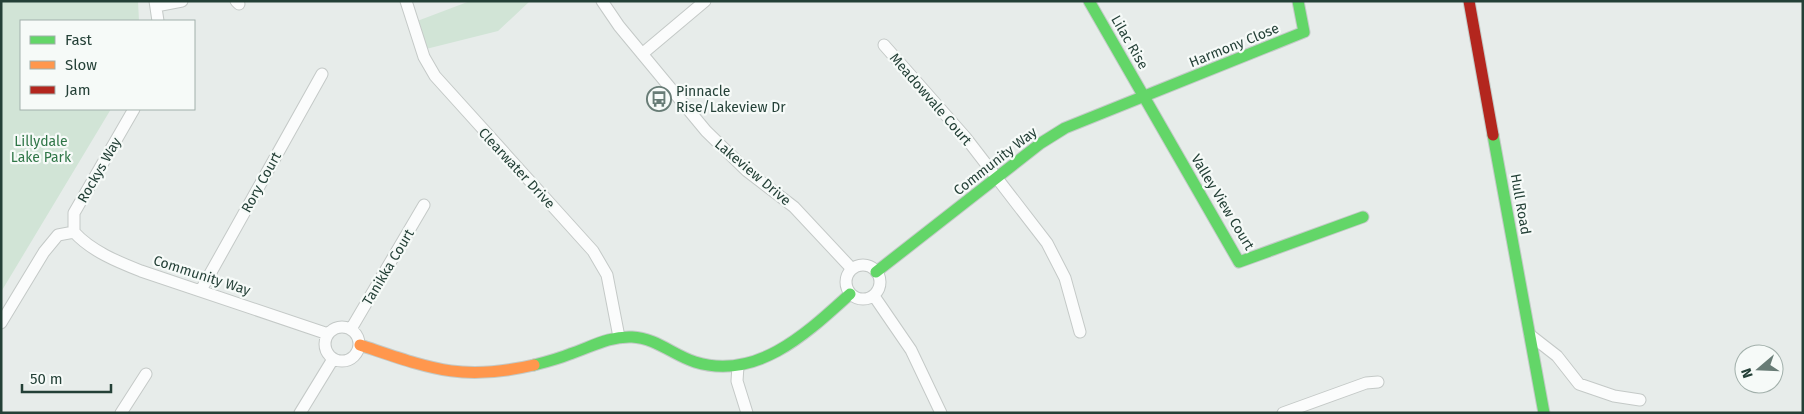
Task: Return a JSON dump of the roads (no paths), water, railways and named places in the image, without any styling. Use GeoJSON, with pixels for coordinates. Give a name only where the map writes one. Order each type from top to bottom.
{"type":"FeatureCollection","features":[{"type":"Feature","properties":{"kind":"street"},"geometry":{"type":"LineString","coordinates":[[158,20],[156,4],[182,1]]}},
{"type":"Feature","properties":{"kind":"street","name":"Clearwater Drive"},"geometry":{"type":"LineString","coordinates":[[406,1],[424,57],[435,76],[593,251],[607,275],[619,337]]}},
{"type":"Feature","properties":{"kind":"street","name":"Lakeview Drive"},"geometry":{"type":"LineString","coordinates":[[602,1],[619,26],[721,147],[747,171],[794,207],[852,269]]}},
{"type":"Feature","properties":{"kind":"street"},"geometry":{"type":"LineString","coordinates":[[642,54],[705,1]]}},
{"type":"Feature","properties":{"kind":"street","name":"Lilac Rise"},"geometry":{"type":"LineString","coordinates":[[1089,1],[1145,98]]}},
{"type":"Feature","properties":{"kind":"street","name":"Harmony Close"},"geometry":{"type":"LineString","coordinates":[[1145,98],[1304,32],[1298,1]]}},
{"type":"Feature","properties":{"kind":"street","name":"Hull Road"},"geometry":{"type":"LineString","coordinates":[[1468,1],[1544,413]]}},
{"type":"Feature","properties":{"kind":"street","name":"Meadowvale Court"},"geometry":{"type":"LineString","coordinates":[[884,45],[966,138],[1046,243],[1065,278],[1080,332]]}},
{"type":"Feature","properties":{"kind":"street","name":"Rory Court"},"geometry":{"type":"LineString","coordinates":[[201,290],[322,74]]}},
{"type":"Feature","properties":{"kind":"street","name":"Community Way"},"geometry":{"type":"LineString","coordinates":[[876,272],[1041,143],[1065,128],[1145,98]]}},
{"type":"Feature","properties":{"kind":"street","name":"Valley View Court"},"geometry":{"type":"LineString","coordinates":[[1145,98],[1239,262],[1362,217]]}},
{"type":"Feature","properties":{"kind":"street","name":"Rockys Way"},"geometry":{"type":"LineString","coordinates":[[74,232],[74,213],[133,110]]}},
{"type":"Feature","properties":{"kind":"street","name":"Tanikka Court"},"geometry":{"type":"LineString","coordinates":[[351,329],[424,205]]}},
{"type":"Feature","properties":{"kind":"street"},"geometry":{"type":"LineString","coordinates":[[1,323],[44,252],[58,235],[74,232]]}},
{"type":"Feature","properties":{"kind":"street","name":"Community Way"},"geometry":{"type":"LineString","coordinates":[[74,232],[82,241],[121,263],[328,334]]}},
{"type":"Feature","properties":{"kind":"street"},"geometry":{"type":"LineString","coordinates":[[860,265],[866,265],[876,272],[880,283],[874,296],[862,300],[850,294],[846,282],[852,269],[860,265]]}},
{"type":"Feature","properties":{"kind":"street"},"geometry":{"type":"LineString","coordinates":[[360,345],[435,370],[475,373],[495,372],[563,357],[592,344],[619,337],[648,339],[663,344],[692,361],[707,365],[738,366],[761,360],[811,330],[850,294]]}},
{"type":"Feature","properties":{"kind":"street"},"geometry":{"type":"LineString","coordinates":[[874,296],[911,350],[941,413]]}},
{"type":"Feature","properties":{"kind":"street"},"geometry":{"type":"LineString","coordinates":[[343,326],[351,329],[358,335],[360,345],[356,356],[345,362],[333,359],[327,352],[325,343],[328,334],[334,328],[343,326]]}},
{"type":"Feature","properties":{"kind":"street"},"geometry":{"type":"LineString","coordinates":[[1530,335],[1557,356],[1579,384],[1614,396],[1640,400]]}},
{"type":"Feature","properties":{"kind":"street"},"geometry":{"type":"LineString","coordinates":[[300,413],[333,359]]}},
{"type":"Feature","properties":{"kind":"street"},"geometry":{"type":"LineString","coordinates":[[738,366],[738,380],[747,413]]}},
{"type":"Feature","properties":{"kind":"street"},"geometry":{"type":"LineString","coordinates":[[121,413],[146,374]]}},
{"type":"Feature","properties":{"kind":"street"},"geometry":{"type":"LineString","coordinates":[[1283,413],[1366,383],[1378,382]]}},
{"type":"Feature","properties":{"kind":"place","name":"Pinnacle Rise/Lakeview Dr"},"geometry":{"type":"Point","coordinates":[659,99]}},
{"type":"Feature","properties":{"kind":"park label","name":"Lillydale Lake Park"},"geometry":{"type":"Point","coordinates":[41,150]}}]}
